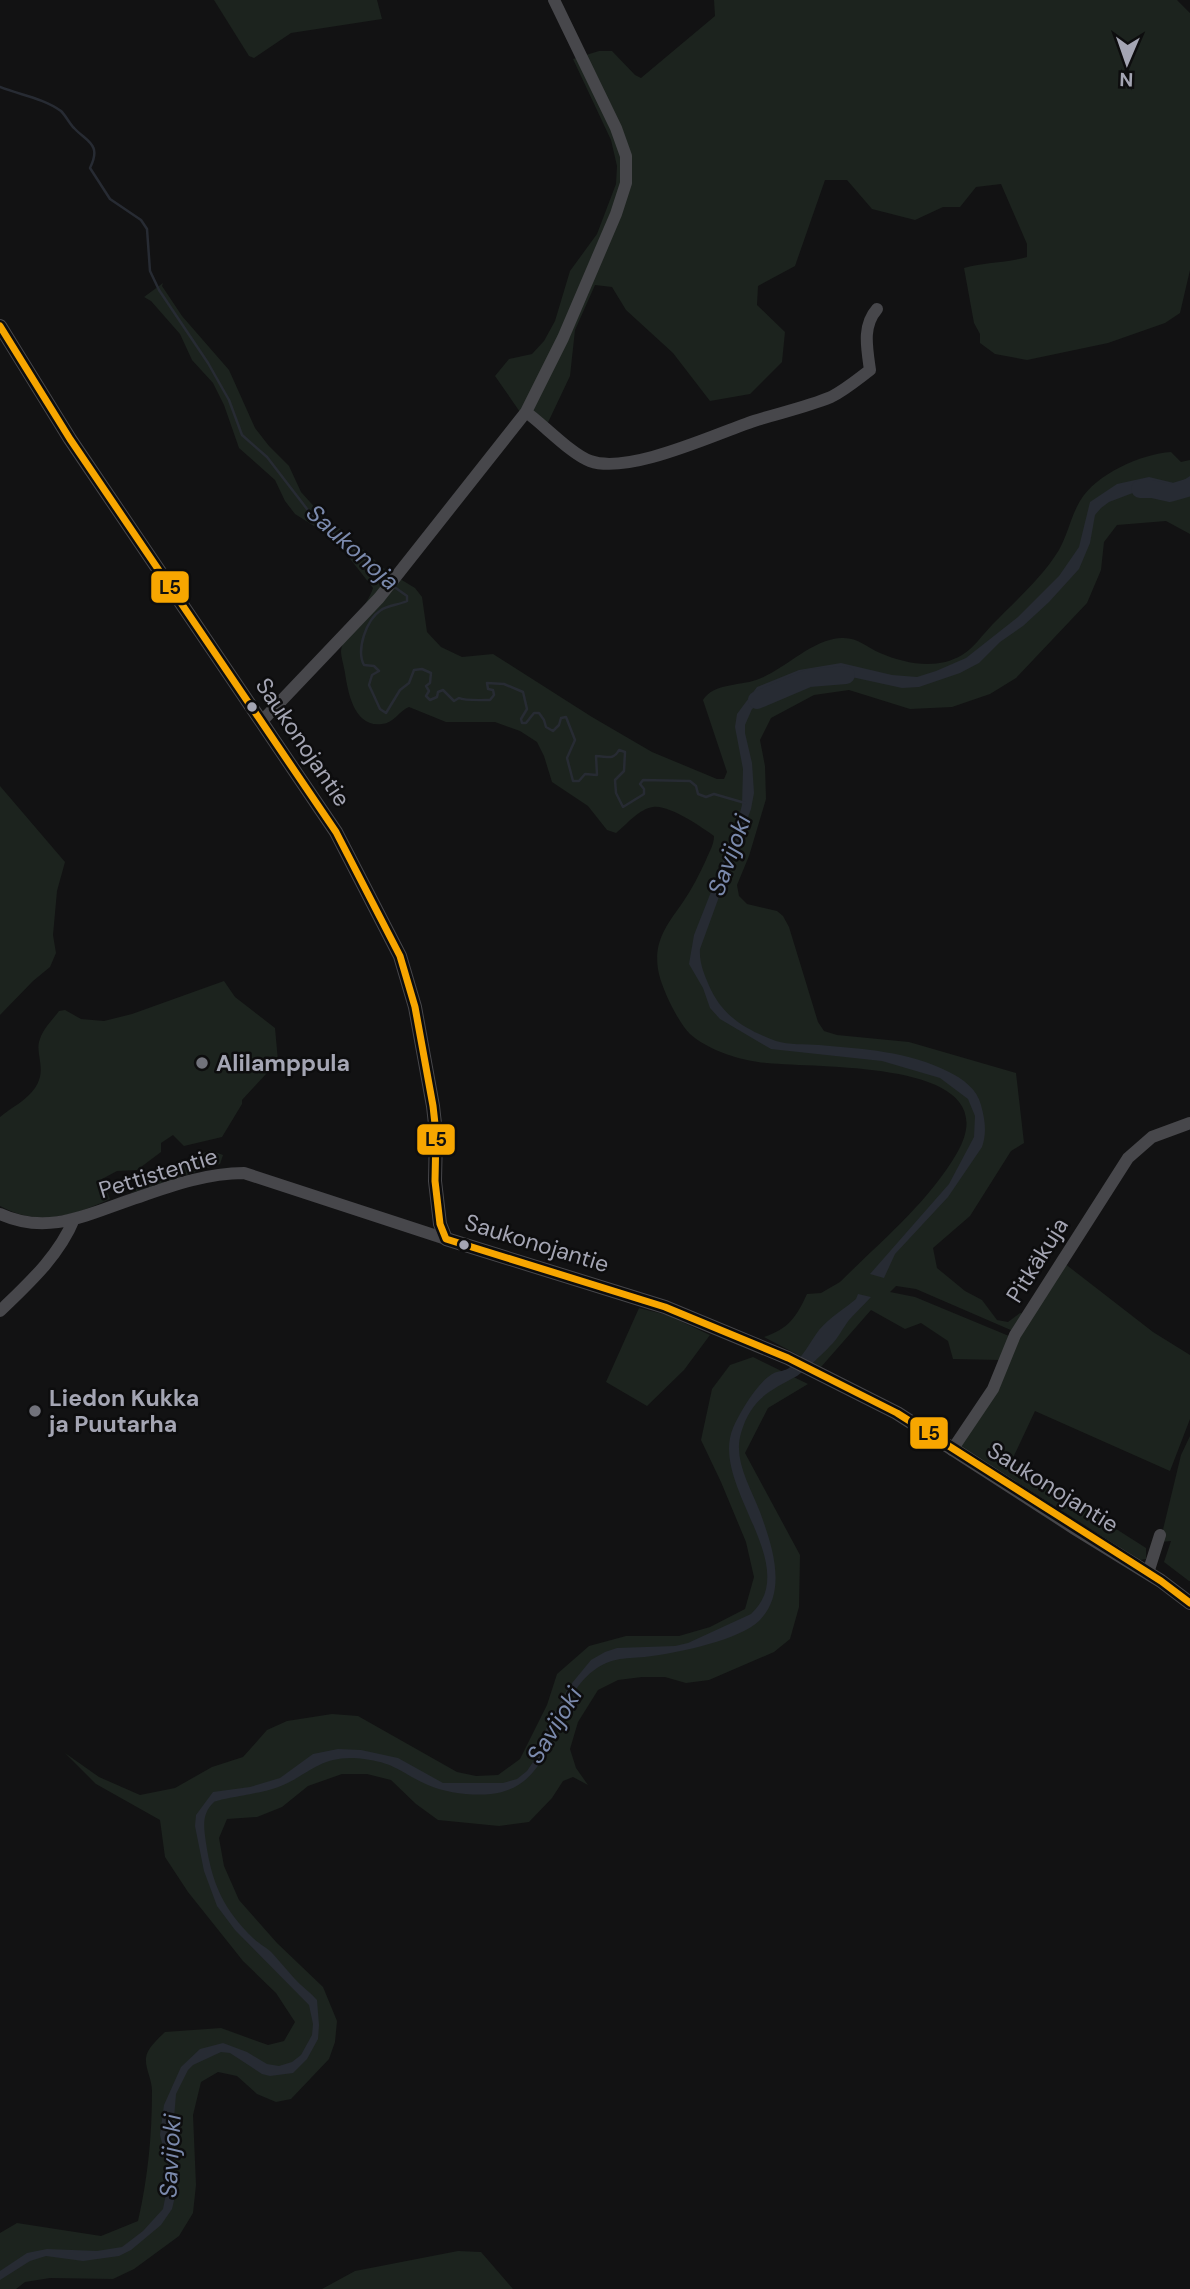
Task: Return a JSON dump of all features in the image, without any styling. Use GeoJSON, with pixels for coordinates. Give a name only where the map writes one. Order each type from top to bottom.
{"type":"FeatureCollection","features":[{"type":"Feature","properties":{"kind":"street"},"geometry":{"type":"LineString","coordinates":[[262,721],[391,584],[526,412],[544,380],[616,214],[626,183],[626,156],[616,128],[554,0]]}},
{"type":"Feature","properties":{"kind":"street"},"geometry":{"type":"LineString","coordinates":[[526,412],[576,453],[591,461],[621,462],[656,456],[817,402],[849,386],[870,370],[866,335],[869,318],[877,309]]}},
{"type":"Feature","properties":{"kind":"street","name":"Saukonojantie"},"geometry":{"type":"LineString","coordinates":[[0,326],[70,439],[335,832],[400,956],[415,1007],[433,1105],[436,1133],[435,1181],[440,1224],[446,1239],[665,1307],[788,1358],[897,1413],[1148,1573],[1190,1603]]}},
{"type":"Feature","properties":{"kind":"street","name":"Pitkäkuja"},"geometry":{"type":"LineString","coordinates":[[952,1450],[993,1389],[1015,1335],[1128,1158],[1152,1137],[1190,1123]]}},
{"type":"Feature","properties":{"kind":"street","name":"Pettistentie"},"geometry":{"type":"LineString","coordinates":[[0,1214],[18,1222],[34,1224],[74,1219],[193,1180],[227,1173],[244,1173],[446,1239]]}},
{"type":"Feature","properties":{"kind":"street"},"geometry":{"type":"LineString","coordinates":[[0,1311],[55,1254],[74,1219]]}},
{"type":"Feature","properties":{"kind":"street"},"geometry":{"type":"LineString","coordinates":[[1148,1573],[1160,1535]]}},
{"type":"Feature","properties":{"kind":"shaded area"},"geometry":{"type":"Polygon","coordinates":[[[214,0],[377,0],[382,19],[291,33],[254,58],[249,56],[214,0]]]}},
{"type":"Feature","properties":{"kind":"shaded area"},"geometry":{"type":"Polygon","coordinates":[[[714,0],[1177,0],[1190,13],[1190,270],[1180,313],[1165,323],[1108,343],[1027,360],[995,354],[980,343],[964,268],[1027,257],[1027,244],[1001,184],[976,187],[960,207],[943,207],[915,220],[872,209],[847,180],[825,180],[795,266],[758,286],[757,305],[785,332],[782,362],[750,394],[710,401],[673,353],[626,310],[612,287],[595,285],[575,330],[570,376],[543,433],[520,412],[495,376],[509,359],[532,354],[544,341],[555,321],[570,271],[597,234],[616,184],[617,166],[611,140],[573,59],[599,51],[612,51],[641,78],[715,16],[714,0]]]}},
{"type":"Feature","properties":{"kind":"shaded area"},"geometry":{"type":"Polygon","coordinates":[[[163,283],[162,286],[182,316],[229,370],[255,428],[289,466],[301,492],[319,512],[387,571],[415,588],[422,597],[427,632],[441,647],[462,657],[493,654],[652,752],[717,779],[724,779],[727,772],[703,700],[708,695],[727,686],[756,680],[819,644],[841,638],[857,641],[900,660],[932,664],[952,660],[970,649],[1044,570],[1059,550],[1080,501],[1097,482],[1120,467],[1146,457],[1171,452],[1181,462],[1190,460],[1190,534],[1166,521],[1117,525],[1104,542],[1101,570],[1087,603],[1016,678],[990,694],[952,707],[910,709],[849,690],[814,695],[771,718],[760,740],[765,766],[766,799],[749,856],[737,885],[739,896],[747,904],[777,911],[783,916],[789,927],[818,1022],[824,1031],[837,1035],[909,1042],[1016,1073],[1024,1143],[1011,1151],[970,1216],[933,1248],[937,1268],[965,1291],[982,1300],[997,1320],[1008,1322],[1020,1313],[1024,1314],[1013,1331],[916,1289],[896,1286],[890,1292],[915,1297],[1009,1336],[1001,1360],[953,1359],[948,1341],[921,1323],[905,1329],[871,1310],[821,1367],[764,1337],[790,1322],[807,1294],[821,1293],[840,1282],[932,1189],[957,1153],[966,1121],[956,1099],[931,1083],[897,1074],[857,1068],[758,1062],[740,1058],[713,1049],[685,1029],[664,989],[657,953],[666,927],[692,887],[712,845],[714,836],[702,827],[676,812],[653,807],[638,814],[616,833],[607,830],[588,806],[552,782],[537,742],[520,731],[495,722],[446,722],[409,707],[382,724],[372,724],[359,715],[348,690],[341,651],[373,588],[340,546],[295,514],[275,480],[239,448],[213,383],[192,360],[180,334],[151,301],[144,297],[163,283]]]}},
{"type":"Feature","properties":{"kind":"shaded area"},"geometry":{"type":"Polygon","coordinates":[[[0,786],[65,862],[57,891],[53,935],[56,953],[50,967],[0,1015],[0,786]]]}},
{"type":"Feature","properties":{"kind":"shaded area"},"geometry":{"type":"Polygon","coordinates":[[[224,981],[235,997],[275,1028],[278,1061],[242,1100],[222,1137],[184,1146],[173,1135],[161,1143],[161,1152],[137,1170],[117,1171],[102,1179],[110,1199],[83,1210],[55,1217],[42,1217],[28,1216],[0,1206],[0,1117],[31,1093],[39,1081],[40,1039],[59,1011],[65,1010],[81,1019],[104,1021],[132,1014],[224,981]]]}},
{"type":"Feature","properties":{"kind":"shaded area"},"geometry":{"type":"Polygon","coordinates":[[[210,1150],[223,1155],[220,1164],[131,1193],[137,1184],[210,1150]]]}},
{"type":"Feature","properties":{"kind":"shaded area"},"geometry":{"type":"Polygon","coordinates":[[[1064,1263],[1153,1332],[1190,1355],[1190,1419],[1170,1471],[1035,1411],[1011,1462],[1146,1548],[1146,1559],[1135,1561],[960,1447],[1015,1344],[1064,1263]]]}},
{"type":"Feature","properties":{"kind":"shaded area"},"geometry":{"type":"Polygon","coordinates":[[[639,1308],[667,1315],[710,1335],[684,1370],[647,1406],[606,1382],[639,1308]]]}},
{"type":"Feature","properties":{"kind":"shaded area"},"geometry":{"type":"Polygon","coordinates":[[[753,1357],[808,1384],[768,1408],[745,1453],[800,1555],[799,1607],[790,1639],[774,1652],[709,1680],[686,1683],[665,1677],[642,1677],[618,1680],[598,1690],[578,1722],[570,1749],[576,1768],[588,1785],[573,1777],[563,1781],[552,1798],[529,1822],[499,1826],[438,1820],[391,1780],[367,1774],[342,1774],[308,1786],[282,1807],[257,1817],[227,1819],[219,1838],[224,1866],[239,1900],[277,1943],[323,1987],[337,2021],[335,2042],[329,2059],[291,2099],[276,2102],[257,2094],[237,2076],[218,2072],[201,2082],[193,2115],[196,2185],[193,2213],[179,2236],[134,2269],[113,2279],[50,2278],[25,2282],[16,2289],[0,2289],[0,2233],[17,2223],[101,2236],[138,2221],[147,2172],[151,2124],[152,2086],[146,2058],[151,2047],[165,2032],[221,2028],[268,2045],[284,2041],[295,2022],[276,1993],[243,1961],[188,1892],[165,1857],[160,1820],[96,1784],[65,1753],[99,1777],[140,1795],[175,1788],[212,1767],[243,1757],[267,1730],[287,1721],[332,1714],[358,1716],[457,1772],[476,1776],[498,1775],[520,1759],[547,1705],[557,1674],[589,1646],[626,1636],[679,1636],[710,1627],[745,1609],[754,1577],[746,1542],[701,1440],[712,1389],[730,1365],[753,1357]]]}},
{"type":"Feature","properties":{"kind":"shaded area"},"geometry":{"type":"Polygon","coordinates":[[[1190,1436],[1189,1581],[1164,1562],[1171,1541],[1160,1542],[1181,1455],[1190,1436]]]}},
{"type":"Feature","properties":{"kind":"shaded area"},"geometry":{"type":"Polygon","coordinates":[[[458,2251],[481,2252],[513,2289],[322,2289],[355,2271],[458,2251]]]}},
{"type":"Feature","properties":{"kind":"water"},"geometry":{"type":"Polygon","coordinates":[[[1190,476],[1190,489],[1138,491],[1109,502],[1101,508],[1095,515],[1090,543],[1079,569],[1049,602],[979,663],[960,673],[919,687],[902,688],[847,676],[820,676],[780,691],[752,709],[745,725],[752,763],[754,793],[751,809],[700,949],[703,970],[717,1000],[738,1022],[776,1041],[885,1052],[933,1065],[969,1085],[979,1099],[982,1110],[984,1142],[948,1197],[895,1254],[884,1278],[870,1274],[949,1184],[974,1137],[975,1116],[968,1099],[940,1078],[882,1061],[771,1049],[720,1019],[710,1008],[703,988],[689,964],[694,935],[735,831],[742,805],[743,769],[735,727],[737,714],[757,687],[799,670],[841,663],[892,675],[917,677],[966,658],[1018,617],[1059,576],[1079,547],[1090,502],[1117,484],[1149,477],[1178,484],[1190,476]]]}},
{"type":"Feature","properties":{"kind":"water"},"geometry":{"type":"Polygon","coordinates":[[[858,1294],[871,1297],[819,1357],[800,1374],[762,1397],[750,1412],[741,1433],[741,1463],[765,1525],[775,1568],[774,1596],[760,1620],[739,1634],[709,1644],[664,1654],[617,1660],[597,1668],[581,1683],[569,1700],[542,1759],[530,1776],[514,1788],[484,1795],[451,1792],[428,1785],[384,1763],[348,1758],[323,1763],[283,1785],[214,1802],[204,1821],[216,1884],[227,1906],[243,1928],[271,1952],[317,2000],[318,2039],[307,2059],[293,2073],[270,2076],[262,2074],[230,2053],[221,2052],[188,2070],[176,2094],[172,2143],[176,2192],[172,2209],[161,2225],[131,2250],[119,2256],[83,2261],[46,2256],[30,2261],[0,2280],[0,2271],[27,2253],[47,2249],[97,2251],[122,2247],[143,2231],[163,2209],[170,2174],[160,2135],[164,2105],[181,2067],[200,2049],[223,2043],[247,2052],[267,2064],[279,2066],[292,2062],[301,2055],[312,2035],[309,2005],[235,1930],[217,1906],[204,1871],[195,1826],[196,1815],[213,1792],[250,1787],[280,1778],[313,1754],[338,1749],[361,1750],[398,1758],[443,1783],[503,1783],[517,1779],[535,1759],[545,1731],[568,1688],[591,1660],[617,1648],[688,1643],[751,1614],[764,1594],[767,1572],[762,1549],[733,1474],[729,1450],[733,1428],[762,1383],[774,1373],[794,1364],[819,1330],[856,1299],[858,1294]]]}},
{"type":"Feature","properties":{"kind":"waterway","name":"Saukonoja"},"geometry":{"type":"LineString","coordinates":[[0,87],[39,100],[61,111],[91,144],[94,154],[90,168],[110,199],[141,220],[147,229],[150,271],[159,290],[208,363],[229,400],[242,435],[267,457],[317,522],[354,549],[388,582]]}},
{"type":"Feature","properties":{"kind":"waterway","name":"Savijoki"},"geometry":{"type":"LineString","coordinates":[[1140,489],[1170,493],[1190,487]]}},
{"type":"Feature","properties":{"kind":"waterway","name":"Saukonoja"},"geometry":{"type":"LineString","coordinates":[[393,586],[407,596],[407,601],[384,608],[376,615],[367,628],[361,651],[364,665],[374,666],[379,671],[372,675],[369,685],[380,709],[386,713],[400,690],[409,683],[414,670],[422,669],[431,673],[430,683],[426,686],[429,691],[426,696],[430,700],[443,690],[454,701],[459,698],[490,700],[494,695],[493,690],[488,689],[487,683],[504,684],[523,692],[527,709],[521,719],[522,723],[526,723],[534,713],[539,713],[546,727],[553,731],[561,718],[566,717],[575,740],[567,758],[573,781],[579,781],[585,774],[597,775],[596,756],[614,756],[619,750],[625,752],[624,771],[615,780],[616,793],[623,807],[644,794],[640,784],[643,780],[690,781],[696,786],[698,794],[706,797],[714,794],[745,803]]}},
{"type":"Feature","properties":{"kind":"waterway","name":"Savijoki"},"geometry":{"type":"LineString","coordinates":[[757,700],[809,678],[846,675]]}},
{"type":"Feature","properties":{"kind":"transit line","name":"L5"},"geometry":{"type":"LineString","coordinates":[[0,326],[70,439],[336,832],[400,956],[415,1007],[433,1106],[436,1133],[435,1181],[440,1224],[446,1239],[665,1307],[788,1358],[897,1413],[1161,1581],[1190,1603]]}},
{"type":"Feature","properties":{"kind":"place","name":"Alilamppula"},"geometry":{"type":"Point","coordinates":[202,1063]}},
{"type":"Feature","properties":{"kind":"place","name":"Liedon Kukka ja Puutarha"},"geometry":{"type":"Point","coordinates":[35,1411]}}]}
